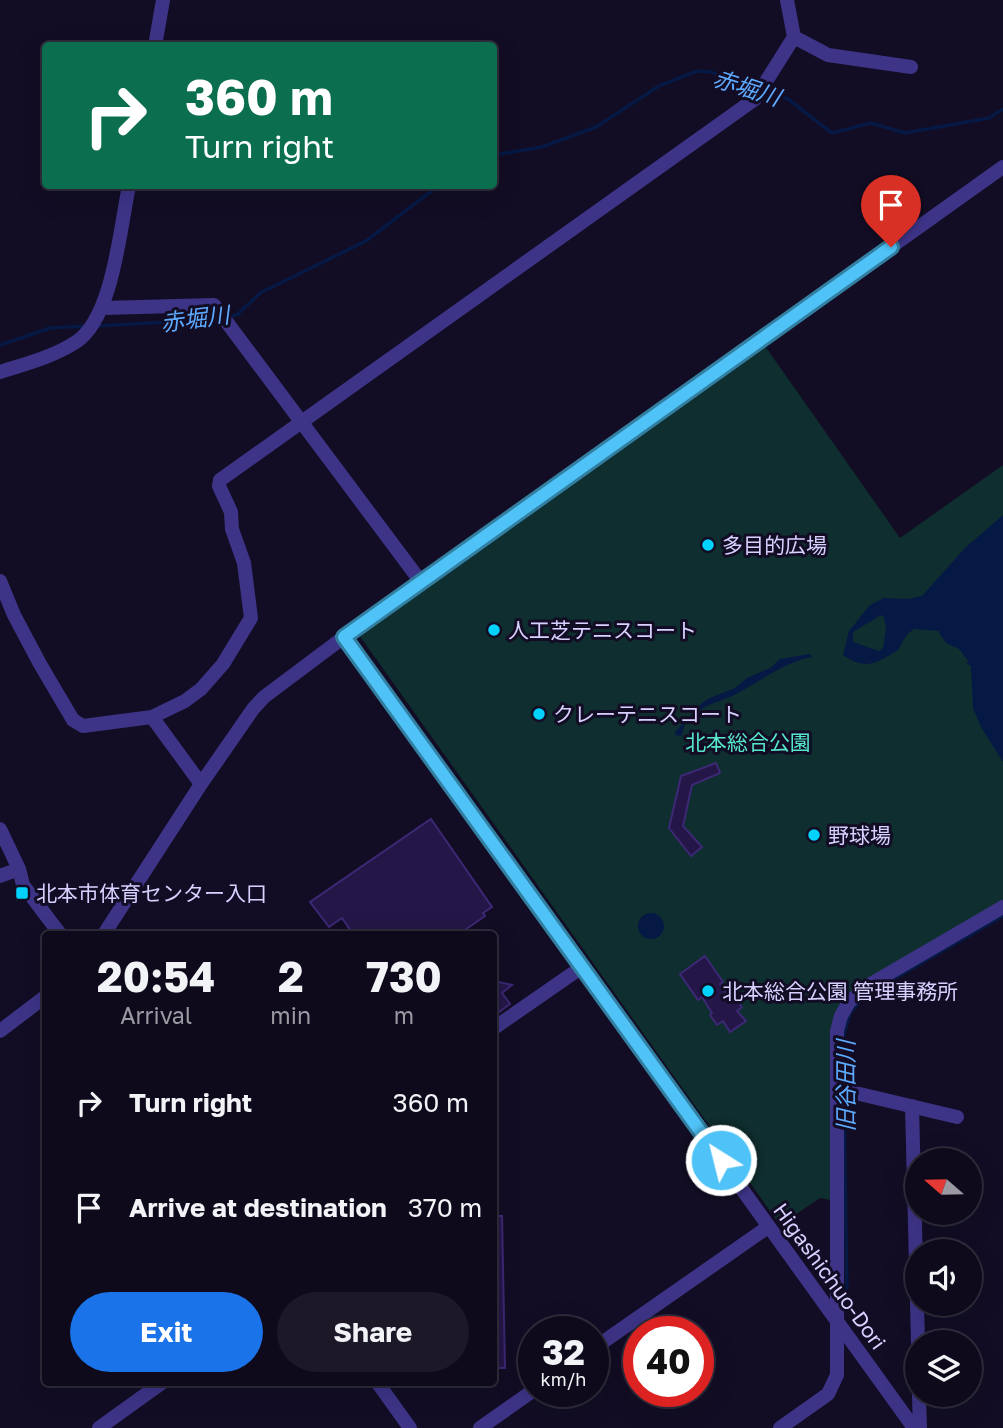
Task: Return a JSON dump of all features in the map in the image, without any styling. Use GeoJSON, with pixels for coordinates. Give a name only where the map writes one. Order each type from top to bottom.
{"type":"FeatureCollection","features":[{"type":"Feature","properties":{"kind":"street"},"geometry":{"type":"LineString","coordinates":[[156,42],[163,0]]}},
{"type":"Feature","properties":{"kind":"street"},"geometry":{"type":"LineString","coordinates":[[0,581],[33,652],[73,720],[83,726],[152,717],[185,701],[223,664],[251,618],[244,563],[232,529],[231,512],[219,486],[219,480],[755,99],[794,37],[787,0]]}},
{"type":"Feature","properties":{"kind":"street"},"geometry":{"type":"LineString","coordinates":[[794,37],[828,55],[911,67]]}},
{"type":"Feature","properties":{"kind":"street"},"geometry":{"type":"LineString","coordinates":[[106,931],[201,784],[264,697],[344,637],[1003,167]]}},
{"type":"Feature","properties":{"kind":"street"},"geometry":{"type":"LineString","coordinates":[[0,372],[50,355],[76,342],[91,330],[103,308],[128,189]]}},
{"type":"Feature","properties":{"kind":"street"},"geometry":{"type":"LineString","coordinates":[[103,308],[214,305],[421,582]]}},
{"type":"Feature","properties":{"kind":"street","name":"Higashichuo-Dori"},"geometry":{"type":"LineString","coordinates":[[344,637],[914,1428]]}},
{"type":"Feature","properties":{"kind":"street"},"geometry":{"type":"LineString","coordinates":[[152,717],[201,784]]}},
{"type":"Feature","properties":{"kind":"street"},"geometry":{"type":"LineString","coordinates":[[0,829],[19,869],[23,885],[58,931]]}},
{"type":"Feature","properties":{"kind":"street"},"geometry":{"type":"LineString","coordinates":[[0,876],[19,869]]}},
{"type":"Feature","properties":{"kind":"street"},"geometry":{"type":"LineString","coordinates":[[779,1428],[828,1394],[837,1375],[837,1031],[841,1016],[849,1002],[869,985],[1003,908]]}},
{"type":"Feature","properties":{"kind":"street"},"geometry":{"type":"LineString","coordinates":[[497,1026],[582,967]]}},
{"type":"Feature","properties":{"kind":"street"},"geometry":{"type":"LineString","coordinates":[[0,1031],[42,999]]}},
{"type":"Feature","properties":{"kind":"street"},"geometry":{"type":"LineString","coordinates":[[837,1091],[912,1105],[957,1117]]}},
{"type":"Feature","properties":{"kind":"street"},"geometry":{"type":"LineString","coordinates":[[912,1105],[918,1330]]}},
{"type":"Feature","properties":{"kind":"street"},"geometry":{"type":"LineString","coordinates":[[609,1338],[768,1227]]}},
{"type":"Feature","properties":{"kind":"street"},"geometry":{"type":"LineString","coordinates":[[99,1428],[157,1386]]}},
{"type":"Feature","properties":{"kind":"street"},"geometry":{"type":"LineString","coordinates":[[380,1386],[410,1428]]}},
{"type":"Feature","properties":{"kind":"street"},"geometry":{"type":"LineString","coordinates":[[480,1428],[518,1401]]}},
{"type":"Feature","properties":{"kind":"street"},"geometry":{"type":"LineString","coordinates":[[919,1407],[920,1428]]}},
{"type":"Feature","properties":{"kind":"green space","name":"北本総合公園"},"geometry":{"type":"Polygon","coordinates":[[[765,346],[900,538],[1003,465],[1003,902],[838,1011],[830,1200],[820,1198],[780,1225],[359,635],[765,346]]]}},
{"type":"Feature","properties":{"kind":"water"},"geometry":{"type":"Polygon","coordinates":[[[1003,515],[1003,762],[981,727],[973,708],[971,666],[966,663],[969,662],[959,649],[946,643],[938,631],[914,629],[897,650],[870,664],[859,663],[843,655],[849,631],[870,605],[884,598],[908,599],[922,596],[964,549],[1003,515]],[[881,615],[853,632],[853,642],[879,651],[883,648],[886,629],[884,617],[881,615]]]}},
{"type":"Feature","properties":{"kind":"water"},"geometry":{"type":"Polygon","coordinates":[[[810,654],[812,657],[785,666],[736,694],[702,708],[685,724],[681,736],[675,735],[702,703],[710,698],[735,688],[747,678],[770,668],[780,659],[810,654]]]}},
{"type":"Feature","properties":{"kind":"water"},"geometry":{"type":"Polygon","coordinates":[[[651,913],[660,917],[664,926],[660,935],[651,939],[642,935],[638,926],[642,917],[651,913]]]}},
{"type":"Feature","properties":{"kind":"building"},"geometry":{"type":"Polygon","coordinates":[[[716,763],[720,773],[692,785],[683,826],[702,847],[691,856],[669,828],[681,776],[716,763]]]}},
{"type":"Feature","properties":{"kind":"building"},"geometry":{"type":"Polygon","coordinates":[[[431,819],[492,907],[483,913],[485,916],[463,931],[351,931],[342,918],[329,927],[310,902],[431,819]]]}},
{"type":"Feature","properties":{"kind":"building","name":"北本総合公園 管理事務所"},"geometry":{"type":"Polygon","coordinates":[[[705,956],[723,982],[720,984],[731,1000],[734,997],[742,1007],[737,1011],[746,1021],[730,1032],[723,1021],[717,1025],[702,997],[698,1000],[680,974],[705,956]]]}},
{"type":"Feature","properties":{"kind":"building"},"geometry":{"type":"Polygon","coordinates":[[[497,982],[512,985],[502,993],[510,1004],[499,1012],[497,982]]]}},
{"type":"Feature","properties":{"kind":"building"},"geometry":{"type":"Polygon","coordinates":[[[497,1216],[502,1216],[505,1368],[497,1368],[497,1216]]]}},
{"type":"Feature","properties":{"kind":"waterway","name":"赤堀川"},"geometry":{"type":"LineString","coordinates":[[497,154],[542,147],[596,127],[659,86],[697,71],[711,72],[755,90]]}},
{"type":"Feature","properties":{"kind":"waterway","name":"赤堀川"},"geometry":{"type":"LineString","coordinates":[[763,92],[788,99],[832,133],[871,123],[905,133],[989,118],[1003,109]]}},
{"type":"Feature","properties":{"kind":"waterway","name":"赤堀川"},"geometry":{"type":"LineString","coordinates":[[230,317],[238,314],[260,293],[366,241],[434,189]]}},
{"type":"Feature","properties":{"kind":"waterway","name":"赤堀川"},"geometry":{"type":"LineString","coordinates":[[97,326],[219,319]]}},
{"type":"Feature","properties":{"kind":"waterway","name":"赤堀川"},"geometry":{"type":"LineString","coordinates":[[0,345],[50,328],[86,326]]}},
{"type":"Feature","properties":{"kind":"waterway","name":"旧谷田川"},"geometry":{"type":"LineString","coordinates":[[868,994],[1003,916]]}},
{"type":"Feature","properties":{"kind":"waterway","name":"旧谷田川"},"geometry":{"type":"LineString","coordinates":[[844,1035],[850,1013],[862,999]]}},
{"type":"Feature","properties":{"kind":"waterway","name":"旧谷田川"},"geometry":{"type":"LineString","coordinates":[[844,1043],[844,1088]]}},
{"type":"Feature","properties":{"kind":"waterway","name":"旧谷田川"},"geometry":{"type":"LineString","coordinates":[[844,1095],[847,1300]]}},
{"type":"Feature","properties":{"kind":"place","name":"多目的広場"},"geometry":{"type":"Point","coordinates":[708,545]}},
{"type":"Feature","properties":{"kind":"place","name":"人工芝テニスコート"},"geometry":{"type":"Point","coordinates":[494,630]}},
{"type":"Feature","properties":{"kind":"place","name":"クレーテニスコート"},"geometry":{"type":"Point","coordinates":[539,714]}},
{"type":"Feature","properties":{"kind":"place","name":"野球場"},"geometry":{"type":"Point","coordinates":[814,835]}},
{"type":"Feature","properties":{"kind":"place","name":"北本市体育センター入口"},"geometry":{"type":"Point","coordinates":[22,893]}},
{"type":"Feature","properties":{"kind":"place","name":"北本総合公園 管理事務所"},"geometry":{"type":"Point","coordinates":[708,991]}},
{"type":"Feature","properties":{"kind":"route"},"geometry":{"type":"LineString","coordinates":[[721,1160],[344,637],[891,247]]}}]}
